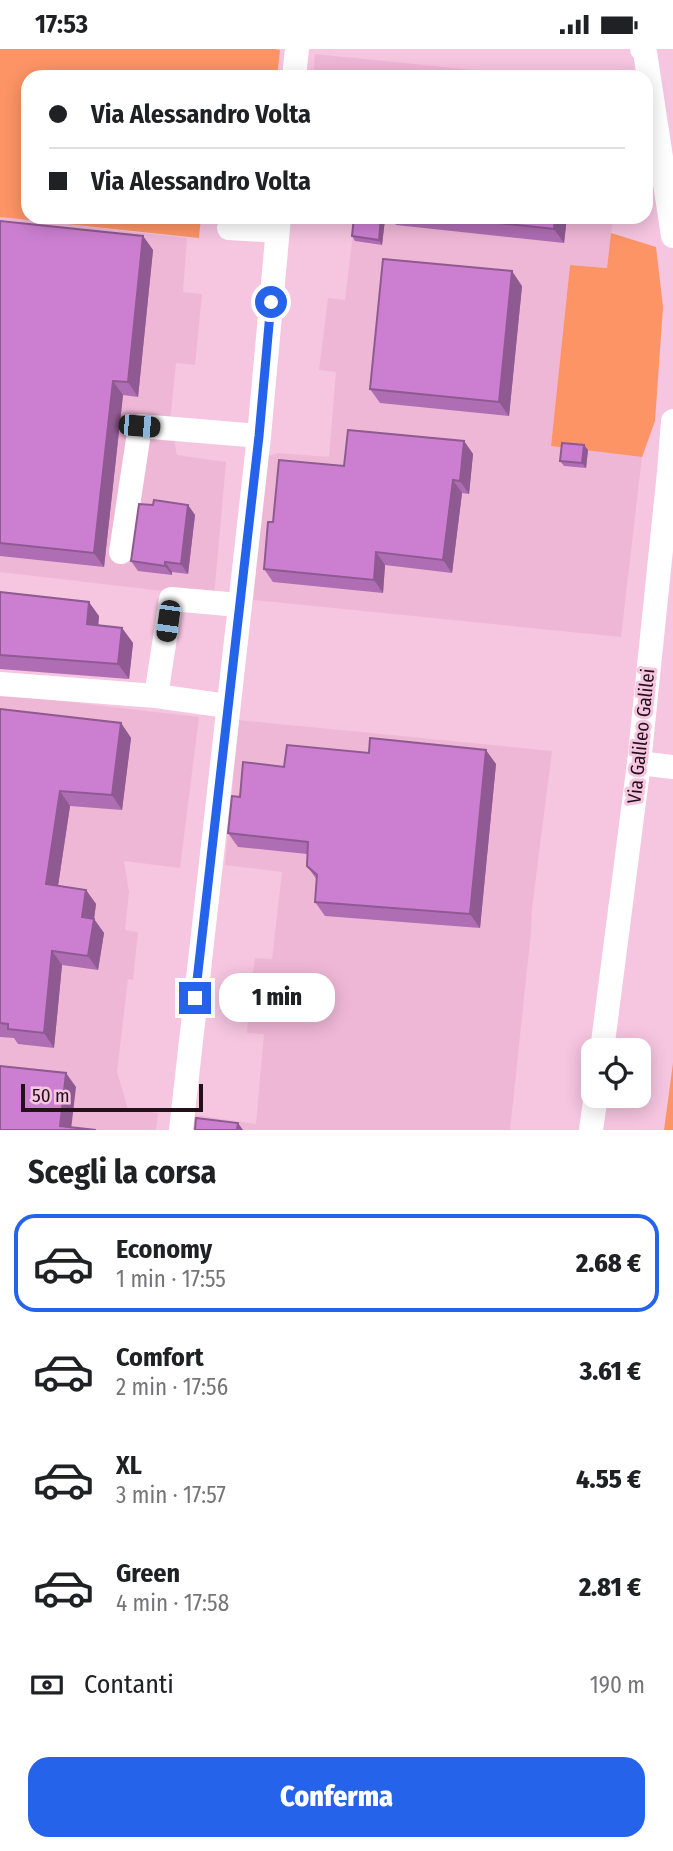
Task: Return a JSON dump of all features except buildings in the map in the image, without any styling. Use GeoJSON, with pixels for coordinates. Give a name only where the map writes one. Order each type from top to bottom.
{"type":"FeatureCollection","features":[{"type":"Feature","properties":{"kind":"street"},"geometry":{"type":"LineString","coordinates":[[295,70],[297,49]]}},
{"type":"Feature","properties":{"kind":"street"},"geometry":{"type":"LineString","coordinates":[[642,49],[645,52],[648,70]]}},
{"type":"Feature","properties":{"kind":"street"},"geometry":{"type":"LineString","coordinates":[[653,105],[673,236]]}},
{"type":"Feature","properties":{"kind":"street"},"geometry":{"type":"LineString","coordinates":[[181,1130],[259,436],[278,224],[229,228]]}},
{"type":"Feature","properties":{"kind":"street","name":"Via Galileo Galilei"},"geometry":{"type":"LineString","coordinates":[[604,1038],[639,763],[673,421]]}},
{"type":"Feature","properties":{"kind":"street"},"geometry":{"type":"LineString","coordinates":[[121,552],[139,426],[259,436]]}},
{"type":"Feature","properties":{"kind":"street"},"geometry":{"type":"LineString","coordinates":[[156,696],[171,599],[239,605]]}},
{"type":"Feature","properties":{"kind":"street"},"geometry":{"type":"LineString","coordinates":[[0,684],[156,696],[227,706]]}},
{"type":"Feature","properties":{"kind":"street"},"geometry":{"type":"LineString","coordinates":[[639,763],[673,767]]}},
{"type":"Feature","properties":{"kind":"street"},"geometry":{"type":"LineString","coordinates":[[591,1130],[594,1108]]}},
{"type":"Feature","properties":{"kind":"shaded area"},"geometry":{"type":"Polygon","coordinates":[[[0,49],[280,50],[278,70],[21,70],[21,219],[0,217],[0,49]]]}},
{"type":"Feature","properties":{"kind":"shaded area"},"geometry":{"type":"Polygon","coordinates":[[[315,54],[474,70],[314,70],[315,54]]]}},
{"type":"Feature","properties":{"kind":"shaded area"},"geometry":{"type":"Polygon","coordinates":[[[0,217],[21,219],[21,224],[62,224],[187,238],[183,292],[202,294],[195,365],[176,363],[170,421],[177,455],[226,462],[214,597],[0,572],[0,217]]]}},
{"type":"Feature","properties":{"kind":"shaded area"},"geometry":{"type":"Polygon","coordinates":[[[66,224],[200,224],[199,238],[66,224]]]}},
{"type":"Feature","properties":{"kind":"shaded area"},"geometry":{"type":"Polygon","coordinates":[[[354,224],[612,224],[607,268],[570,265],[551,446],[642,457],[621,637],[253,600],[268,456],[278,453],[329,457],[336,372],[319,370],[328,298],[345,300],[354,224]]]}},
{"type":"Feature","properties":{"kind":"shaded area"},"geometry":{"type":"Polygon","coordinates":[[[611,233],[656,247],[663,307],[655,421],[642,457],[551,446],[570,265],[607,268],[611,233]]]}},
{"type":"Feature","properties":{"kind":"shaded area"},"geometry":{"type":"Polygon","coordinates":[[[0,694],[199,717],[180,868],[124,861],[129,892],[125,930],[138,932],[133,980],[128,979],[117,1072],[128,1109],[158,1113],[156,1130],[0,1130],[0,694]]]}},
{"type":"Feature","properties":{"kind":"shaded area"},"geometry":{"type":"Polygon","coordinates":[[[239,720],[552,751],[532,908],[510,1130],[193,1130],[195,1115],[256,1124],[264,1034],[247,1033],[249,1003],[255,958],[272,959],[282,872],[225,865],[239,720]]]}},
{"type":"Feature","properties":{"kind":"shaded area"},"geometry":{"type":"Polygon","coordinates":[[[673,1063],[673,1130],[664,1130],[673,1063]]]}},
{"type":"Feature","properties":{"kind":"route"},"geometry":{"type":"LineString","coordinates":[[195,998],[259,436],[271,302]]}}]}
